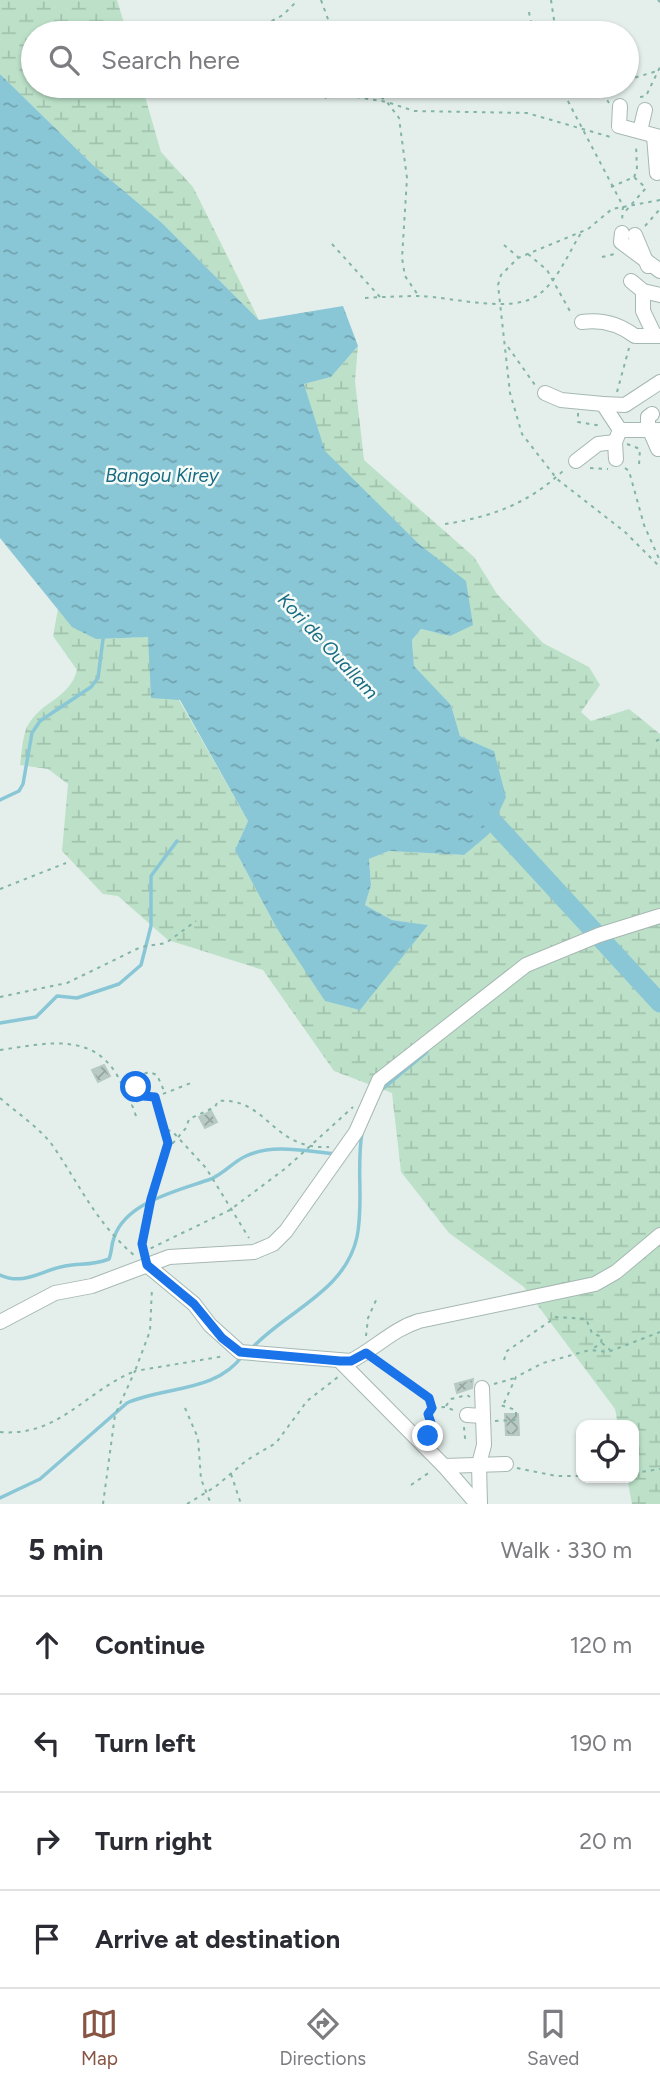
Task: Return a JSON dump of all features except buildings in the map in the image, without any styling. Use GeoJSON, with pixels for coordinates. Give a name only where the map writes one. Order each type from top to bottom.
{"type":"FeatureCollection","features":[{"type":"Feature","properties":{"kind":"street"},"geometry":{"type":"LineString","coordinates":[[614,104],[619,126],[651,135]]}},
{"type":"Feature","properties":{"kind":"street"},"geometry":{"type":"LineString","coordinates":[[643,106],[657,173]]}},
{"type":"Feature","properties":{"kind":"street"},"geometry":{"type":"LineString","coordinates":[[629,234],[621,242],[652,269]]}},
{"type":"Feature","properties":{"kind":"street"},"geometry":{"type":"LineString","coordinates":[[631,281],[643,291],[660,295]]}},
{"type":"Feature","properties":{"kind":"street"},"geometry":{"type":"LineString","coordinates":[[582,321],[598,320],[608,325],[623,326],[635,336],[657,335],[643,311],[643,291]]}},
{"type":"Feature","properties":{"kind":"street"},"geometry":{"type":"LineString","coordinates":[[545,393],[561,400],[625,405],[660,382]]}},
{"type":"Feature","properties":{"kind":"street"},"geometry":{"type":"LineString","coordinates":[[603,404],[618,436],[616,459]]}},
{"type":"Feature","properties":{"kind":"street"},"geometry":{"type":"LineString","coordinates":[[652,414],[648,417],[655,430],[658,449]]}},
{"type":"Feature","properties":{"kind":"street"},"geometry":{"type":"LineString","coordinates":[[581,459],[598,444],[618,436],[655,430]]}},
{"type":"Feature","properties":{"kind":"street"},"geometry":{"type":"LineString","coordinates":[[0,1322],[55,1293],[92,1286],[147,1263],[169,1257],[258,1251],[273,1244],[286,1231],[346,1146],[379,1080],[526,965],[599,934],[660,916]]}},
{"type":"Feature","properties":{"kind":"street"},"geometry":{"type":"LineString","coordinates":[[147,1263],[194,1304],[222,1338],[240,1352],[344,1364],[366,1353],[398,1327],[595,1284],[616,1272],[660,1235]]}},
{"type":"Feature","properties":{"kind":"street"},"geometry":{"type":"LineString","coordinates":[[344,1364],[478,1504]]}},
{"type":"Feature","properties":{"kind":"street"},"geometry":{"type":"LineString","coordinates":[[478,1504],[483,1437],[471,1416],[482,1388]]}},
{"type":"Feature","properties":{"kind":"street"},"geometry":{"type":"LineString","coordinates":[[444,1466],[506,1464]]}},
{"type":"Feature","properties":{"kind":"path"},"geometry":{"type":"LineString","coordinates":[[272,21],[283,15],[298,0]]}},
{"type":"Feature","properties":{"kind":"path"},"geometry":{"type":"LineString","coordinates":[[321,0],[329,21]]}},
{"type":"Feature","properties":{"kind":"path"},"geometry":{"type":"LineString","coordinates":[[551,0],[555,21]]}},
{"type":"Feature","properties":{"kind":"path"},"geometry":{"type":"LineString","coordinates":[[529,12],[531,21]]}},
{"type":"Feature","properties":{"kind":"path"},"geometry":{"type":"LineString","coordinates":[[639,76],[659,69]]}},
{"type":"Feature","properties":{"kind":"path"},"geometry":{"type":"LineString","coordinates":[[643,106],[640,97],[646,96],[659,69]]}},
{"type":"Feature","properties":{"kind":"path"},"geometry":{"type":"LineString","coordinates":[[362,98],[387,102],[414,111],[527,114],[624,139]]}},
{"type":"Feature","properties":{"kind":"path"},"geometry":{"type":"LineString","coordinates":[[382,98],[399,118],[407,178],[402,258],[405,276],[418,296]]}},
{"type":"Feature","properties":{"kind":"path"},"geometry":{"type":"LineString","coordinates":[[565,98],[579,128],[623,206],[622,215],[629,234]]}},
{"type":"Feature","properties":{"kind":"path"},"geometry":{"type":"LineString","coordinates":[[614,104],[616,98]]}},
{"type":"Feature","properties":{"kind":"path"},"geometry":{"type":"LineString","coordinates":[[611,187],[634,177],[638,170],[636,144],[651,135]]}},
{"type":"Feature","properties":{"kind":"path"},"geometry":{"type":"LineString","coordinates":[[622,215],[646,188],[634,177]]}},
{"type":"Feature","properties":{"kind":"path"},"geometry":{"type":"LineString","coordinates":[[660,200],[612,209],[581,233],[527,253],[501,275],[498,285],[507,346],[510,393],[522,434],[556,478],[625,532],[660,567]]}},
{"type":"Feature","properties":{"kind":"path"},"geometry":{"type":"LineString","coordinates":[[365,298],[418,296],[472,304],[528,300],[539,295],[581,233]]}},
{"type":"Feature","properties":{"kind":"path"},"geometry":{"type":"LineString","coordinates":[[332,244],[380,298]]}},
{"type":"Feature","properties":{"kind":"path"},"geometry":{"type":"LineString","coordinates":[[504,245],[519,258]]}},
{"type":"Feature","properties":{"kind":"path"},"geometry":{"type":"LineString","coordinates":[[527,253],[543,265],[566,309],[582,321]]}},
{"type":"Feature","properties":{"kind":"path"},"geometry":{"type":"LineString","coordinates":[[603,404],[618,392],[624,359],[635,336]]}},
{"type":"Feature","properties":{"kind":"path"},"geometry":{"type":"LineString","coordinates":[[507,346],[529,380],[545,393]]}},
{"type":"Feature","properties":{"kind":"path"},"geometry":{"type":"LineString","coordinates":[[578,402],[578,422],[618,436],[640,449],[639,465]]}},
{"type":"Feature","properties":{"kind":"path"},"geometry":{"type":"LineString","coordinates":[[445,524],[493,515],[520,503],[581,459],[588,468],[600,471],[607,470],[616,459],[629,471],[644,525],[660,561]]}},
{"type":"Feature","properties":{"kind":"path"},"geometry":{"type":"LineString","coordinates":[[656,741],[660,739]]}},
{"type":"Feature","properties":{"kind":"path"},"geometry":{"type":"LineString","coordinates":[[0,889],[66,863]]}},
{"type":"Feature","properties":{"kind":"path"},"geometry":{"type":"LineString","coordinates":[[0,997],[67,983],[141,947],[166,943],[196,921]]}},
{"type":"Feature","properties":{"kind":"path"},"geometry":{"type":"LineString","coordinates":[[0,1050],[56,1042],[78,1046],[108,1062],[122,1085],[136,1087],[143,1096]]}},
{"type":"Feature","properties":{"kind":"path"},"geometry":{"type":"LineString","coordinates":[[136,1087],[138,1076],[149,1072],[157,1075],[165,1093]]}},
{"type":"Feature","properties":{"kind":"path"},"geometry":{"type":"LineString","coordinates":[[136,1116],[132,1105],[143,1096],[155,1097],[191,1083]]}},
{"type":"Feature","properties":{"kind":"path"},"geometry":{"type":"LineString","coordinates":[[103,1504],[115,1415],[150,1331],[147,1263],[151,1199],[166,1151],[166,1130],[155,1097]]}},
{"type":"Feature","properties":{"kind":"path"},"geometry":{"type":"LineString","coordinates":[[0,1098],[52,1144],[86,1202],[114,1238],[147,1263]]}},
{"type":"Feature","properties":{"kind":"path"},"geometry":{"type":"LineString","coordinates":[[147,1263],[230,1210],[309,1148],[360,1099]]}},
{"type":"Feature","properties":{"kind":"path"},"geometry":{"type":"LineString","coordinates":[[166,1151],[178,1139],[189,1119],[215,1107],[218,1101],[226,1100],[261,1112],[270,1125],[288,1140],[309,1148],[346,1146]]}},
{"type":"Feature","properties":{"kind":"path"},"geometry":{"type":"LineString","coordinates":[[166,1130],[206,1168],[258,1251]]}},
{"type":"Feature","properties":{"kind":"path"},"geometry":{"type":"LineString","coordinates":[[377,1298],[366,1328],[366,1353],[423,1392],[432,1408]]}},
{"type":"Feature","properties":{"kind":"path"},"geometry":{"type":"LineString","coordinates":[[482,1388],[516,1377],[543,1363],[590,1350],[601,1343],[602,1337],[592,1333],[586,1320],[556,1317],[507,1351],[504,1360]]}},
{"type":"Feature","properties":{"kind":"path"},"geometry":{"type":"LineString","coordinates":[[590,1350],[611,1351],[660,1332]]}},
{"type":"Feature","properties":{"kind":"path"},"geometry":{"type":"LineString","coordinates":[[601,1343],[605,1343],[611,1351]]}},
{"type":"Feature","properties":{"kind":"path"},"geometry":{"type":"LineString","coordinates":[[0,1432],[43,1429],[105,1385],[135,1371],[240,1352]]}},
{"type":"Feature","properties":{"kind":"path"},"geometry":{"type":"LineString","coordinates":[[187,1504],[276,1443],[307,1401],[344,1364]]}},
{"type":"Feature","properties":{"kind":"path"},"geometry":{"type":"LineString","coordinates":[[504,1404],[516,1377]]}},
{"type":"Feature","properties":{"kind":"path"},"geometry":{"type":"LineString","coordinates":[[432,1408],[445,1407],[471,1416],[465,1438],[483,1437]]}},
{"type":"Feature","properties":{"kind":"path"},"geometry":{"type":"LineString","coordinates":[[185,1408],[198,1438],[201,1479],[212,1504]]}},
{"type":"Feature","properties":{"kind":"path"},"geometry":{"type":"LineString","coordinates":[[428,1436],[432,1426],[428,1414],[432,1408]]}},
{"type":"Feature","properties":{"kind":"path"},"geometry":{"type":"LineString","coordinates":[[506,1464],[556,1476],[576,1476]]}},
{"type":"Feature","properties":{"kind":"path"},"geometry":{"type":"LineString","coordinates":[[411,1485],[444,1466]]}},
{"type":"Feature","properties":{"kind":"path"},"geometry":{"type":"LineString","coordinates":[[639,1472],[660,1469]]}},
{"type":"Feature","properties":{"kind":"path"},"geometry":{"type":"LineString","coordinates":[[231,1473],[241,1504]]}},
{"type":"Feature","properties":{"kind":"green space"},"geometry":{"type":"Polygon","coordinates":[[[0,0],[117,0],[123,21],[21,21],[21,95],[0,74],[0,0]]]}},
{"type":"Feature","properties":{"kind":"green space"},"geometry":{"type":"Polygon","coordinates":[[[25,98],[145,98],[161,152],[193,187],[259,320],[162,223],[93,165],[25,98]]]}},
{"type":"Feature","properties":{"kind":"green space"},"geometry":{"type":"Polygon","coordinates":[[[358,346],[355,381],[364,460],[474,557],[497,594],[543,643],[589,667],[600,685],[581,712],[591,721],[629,709],[660,734],[660,1504],[632,1504],[628,1483],[639,1483],[639,1420],[617,1420],[615,1409],[524,1287],[449,1233],[401,1172],[392,1093],[334,1071],[263,970],[168,940],[118,896],[103,894],[62,851],[68,784],[48,769],[20,765],[27,727],[40,711],[68,688],[77,670],[53,636],[58,609],[88,635],[108,638],[148,637],[151,665],[179,700],[248,821],[235,850],[276,927],[427,925],[392,920],[365,905],[371,885],[369,859],[389,851],[464,855],[494,751],[460,736],[451,705],[414,667],[412,640],[421,629],[450,636],[466,582],[419,544],[324,451],[304,384],[331,377],[358,346]]]}},
{"type":"Feature","properties":{"kind":"water","name":"Bangou Kirey"},"geometry":{"type":"Polygon","coordinates":[[[0,74],[21,95],[21,98],[25,98],[93,165],[162,223],[259,320],[343,306],[358,346],[331,377],[304,384],[325,451],[419,544],[466,581],[473,625],[450,636],[421,629],[412,640],[414,666],[451,705],[460,736],[494,751],[506,797],[489,834],[464,855],[389,851],[369,859],[371,885],[365,905],[392,920],[428,925],[360,1010],[325,1001],[276,927],[235,850],[248,821],[180,700],[151,698],[148,637],[96,639],[72,627],[0,538],[0,74]]]}},
{"type":"Feature","properties":{"kind":"waterway"},"geometry":{"type":"LineString","coordinates":[[0,800],[19,791],[23,784],[32,733],[40,721],[91,687],[98,678],[103,639]]}},
{"type":"Feature","properties":{"kind":"waterway","name":"Kori de Ouallam"},"geometry":{"type":"LineString","coordinates":[[476,803],[660,1003]]}},
{"type":"Feature","properties":{"kind":"waterway"},"geometry":{"type":"LineString","coordinates":[[0,1023],[36,1017],[57,996],[77,998],[119,984],[141,965],[151,926],[151,876],[177,841]]}},
{"type":"Feature","properties":{"kind":"waterway"},"geometry":{"type":"LineString","coordinates":[[380,1091],[427,1052]]}},
{"type":"Feature","properties":{"kind":"waterway"},"geometry":{"type":"LineString","coordinates":[[251,1349],[327,1287],[350,1256],[359,1224],[362,1133]]}},
{"type":"Feature","properties":{"kind":"waterway"},"geometry":{"type":"LineString","coordinates":[[0,1275],[25,1278],[65,1266],[91,1264],[109,1259],[120,1226],[141,1206],[211,1179],[242,1158],[257,1152],[291,1149],[337,1154]]}},
{"type":"Feature","properties":{"kind":"waterway"},"geometry":{"type":"LineString","coordinates":[[0,1498],[40,1479],[127,1403],[189,1387],[219,1376],[243,1355]]}},
{"type":"Feature","properties":{"kind":"route"},"geometry":{"type":"LineString","coordinates":[[136,1087],[143,1096],[155,1097],[168,1143],[151,1199],[142,1244],[142,1252],[152,1273],[194,1304],[222,1338],[240,1352],[340,1361],[351,1361],[366,1353],[429,1398],[432,1408],[428,1417],[432,1426],[428,1436]]}}]}
